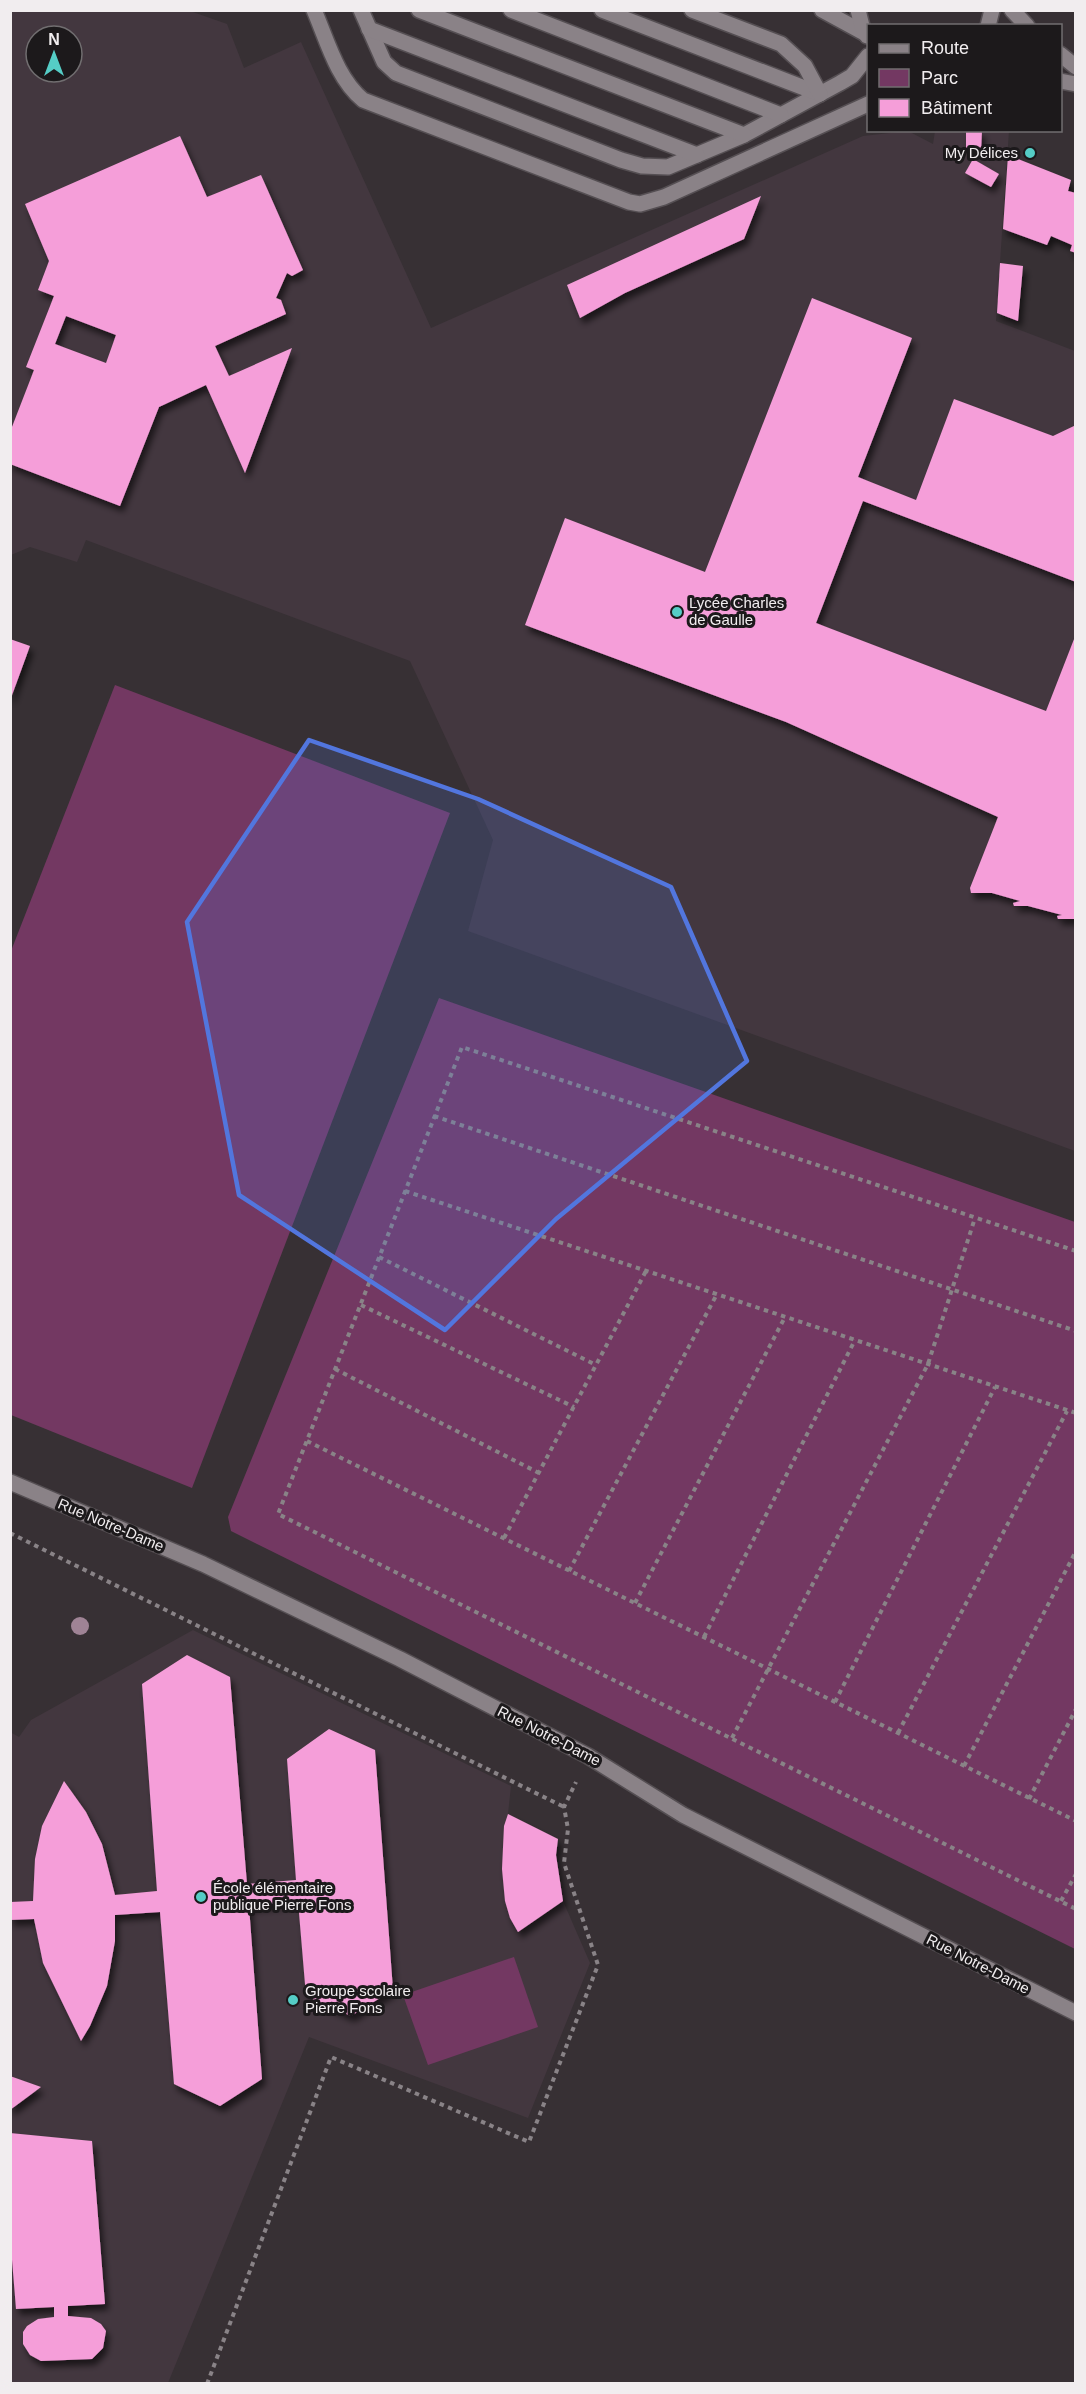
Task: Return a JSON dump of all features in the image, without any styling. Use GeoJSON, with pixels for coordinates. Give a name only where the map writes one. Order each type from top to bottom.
{"type":"FeatureCollection","features":[{"type":"Feature","properties":{"kind":"street"},"geometry":{"type":"LineString","coordinates":[[314,10],[345,79],[363,100],[629,202],[640,204],[664,197],[867,104]]}},
{"type":"Feature","properties":{"kind":"street"},"geometry":{"type":"LineString","coordinates":[[361,10],[384,62],[396,73],[621,160],[642,166],[668,167],[744,135],[852,76],[867,57]]}},
{"type":"Feature","properties":{"kind":"street"},"geometry":{"type":"LineString","coordinates":[[419,10],[744,135]]}},
{"type":"Feature","properties":{"kind":"street"},"geometry":{"type":"LineString","coordinates":[[511,10],[781,115]]}},
{"type":"Feature","properties":{"kind":"street"},"geometry":{"type":"LineString","coordinates":[[602,10],[820,94]]}},
{"type":"Feature","properties":{"kind":"street"},"geometry":{"type":"LineString","coordinates":[[692,10],[781,44],[805,66],[820,94]]}},
{"type":"Feature","properties":{"kind":"street"},"geometry":{"type":"LineString","coordinates":[[822,10],[867,36]]}},
{"type":"Feature","properties":{"kind":"street"},"geometry":{"type":"LineString","coordinates":[[858,10],[867,36]]}},
{"type":"Feature","properties":{"kind":"street"},"geometry":{"type":"LineString","coordinates":[[1012,10],[1025,24]]}},
{"type":"Feature","properties":{"kind":"street"},"geometry":{"type":"LineString","coordinates":[[369,28],[697,155]]}},
{"type":"Feature","properties":{"kind":"street","name":"Rue Notre-Dame"},"geometry":{"type":"LineString","coordinates":[[10,1482],[203,1564],[400,1659],[588,1756],[683,1815],[1076,2013]]}},
{"type":"Feature","properties":{"kind":"path"},"geometry":{"type":"LineString","coordinates":[[1076,1251],[462,1047],[278,1514],[1076,1909]]}},
{"type":"Feature","properties":{"kind":"path"},"geometry":{"type":"LineString","coordinates":[[434,1116],[1076,1332]]}},
{"type":"Feature","properties":{"kind":"path"},"geometry":{"type":"LineString","coordinates":[[405,1191],[1076,1413]]}},
{"type":"Feature","properties":{"kind":"path"},"geometry":{"type":"LineString","coordinates":[[732,1738],[928,1364],[975,1218]]}},
{"type":"Feature","properties":{"kind":"path"},"geometry":{"type":"LineString","coordinates":[[379,1257],[596,1365]]}},
{"type":"Feature","properties":{"kind":"path"},"geometry":{"type":"LineString","coordinates":[[504,1538],[646,1271]]}},
{"type":"Feature","properties":{"kind":"path"},"geometry":{"type":"LineString","coordinates":[[569,1571],[717,1294]]}},
{"type":"Feature","properties":{"kind":"path"},"geometry":{"type":"LineString","coordinates":[[361,1304],[574,1407]]}},
{"type":"Feature","properties":{"kind":"path"},"geometry":{"type":"LineString","coordinates":[[635,1603],[786,1317]]}},
{"type":"Feature","properties":{"kind":"path"},"geometry":{"type":"LineString","coordinates":[[704,1637],[855,1340]]}},
{"type":"Feature","properties":{"kind":"path"},"geometry":{"type":"LineString","coordinates":[[335,1369],[539,1473]]}},
{"type":"Feature","properties":{"kind":"path"},"geometry":{"type":"LineString","coordinates":[[835,1702],[995,1387]]}},
{"type":"Feature","properties":{"kind":"path"},"geometry":{"type":"LineString","coordinates":[[898,1733],[1068,1411]]}},
{"type":"Feature","properties":{"kind":"path"},"geometry":{"type":"LineString","coordinates":[[307,1441],[1076,1821]]}},
{"type":"Feature","properties":{"kind":"path"},"geometry":{"type":"LineString","coordinates":[[10,1533],[564,1807]]}},
{"type":"Feature","properties":{"kind":"path"},"geometry":{"type":"LineString","coordinates":[[964,1766],[1076,1551]]}},
{"type":"Feature","properties":{"kind":"path"},"geometry":{"type":"LineString","coordinates":[[1029,1798],[1076,1709]]}},
{"type":"Feature","properties":{"kind":"path"},"geometry":{"type":"LineString","coordinates":[[207,2384],[331,2057],[529,2142],[598,1965],[564,1863],[568,1829],[564,1807],[588,1756]]}},
{"type":"Feature","properties":{"kind":"path"},"geometry":{"type":"LineString","coordinates":[[1061,1901],[1076,1874]]}},
{"type":"Feature","properties":{"kind":"highlighted area"},"geometry":{"type":"Polygon","coordinates":[[[309,740],[478,799],[671,887],[747,1061],[556,1219],[445,1330],[239,1195],[187,922],[309,740]]]}},
{"type":"Feature","properties":{"kind":"shaded area","name":"Lycée Charles de Gaulle"},"geometry":{"type":"Polygon","coordinates":[[[10,11],[190,11],[227,24],[244,68],[301,42],[431,328],[863,136],[910,132],[933,144],[935,132],[1009,132],[996,321],[1075,351],[1075,1151],[468,931],[493,840],[410,661],[86,540],[77,562],[30,547],[11,555],[10,11]]]}},
{"type":"Feature","properties":{"kind":"shaded area","name":"Groupe scolaire Pierre Fons"},"geometry":{"type":"Polygon","coordinates":[[[193,1630],[511,1786],[508,1814],[558,1839],[556,1856],[563,1901],[590,1963],[528,2118],[309,2037],[168,2383],[11,2383],[10,1732],[19,1737],[31,1720],[193,1630]]]}},
{"type":"Feature","properties":{"kind":"green space"},"geometry":{"type":"Polygon","coordinates":[[[115,685],[450,813],[192,1488],[11,1415],[11,951],[115,685]]]}},
{"type":"Feature","properties":{"kind":"green space"},"geometry":{"type":"Polygon","coordinates":[[[439,998],[1075,1222],[1075,1949],[231,1531],[228,1517],[439,998]]]}},
{"type":"Feature","properties":{"kind":"green space"},"geometry":{"type":"Polygon","coordinates":[[[514,1957],[538,2027],[428,2065],[403,1995],[514,1957]]]}},
{"type":"Feature","properties":{"kind":"building"},"geometry":{"type":"Polygon","coordinates":[[[966,132],[982,132],[981,152],[966,152],[966,132]]]}},
{"type":"Feature","properties":{"kind":"building"},"geometry":{"type":"Polygon","coordinates":[[[180,136],[207,197],[261,175],[303,270],[292,276],[287,273],[276,298],[281,300],[286,314],[215,346],[229,376],[292,348],[245,473],[206,385],[159,407],[120,506],[10,464],[10,432],[34,370],[26,367],[54,296],[38,290],[49,261],[25,204],[180,136]],[[66,316],[55,344],[106,363],[116,335],[66,316]]]}},
{"type":"Feature","properties":{"kind":"building"},"geometry":{"type":"Polygon","coordinates":[[[1008,155],[1071,180],[1068,191],[1076,193],[1076,253],[1070,251],[1072,245],[1051,236],[1047,245],[1003,229],[1008,155]]]}},
{"type":"Feature","properties":{"kind":"building"},"geometry":{"type":"Polygon","coordinates":[[[973,159],[999,174],[991,187],[965,173],[973,159]]]}},
{"type":"Feature","properties":{"kind":"building"},"geometry":{"type":"Polygon","coordinates":[[[761,196],[744,239],[625,293],[580,318],[567,285],[761,196]]]}},
{"type":"Feature","properties":{"kind":"building"},"geometry":{"type":"Polygon","coordinates":[[[1000,263],[1023,266],[1018,321],[997,313],[1000,263]]]}},
{"type":"Feature","properties":{"kind":"building"},"geometry":{"type":"Polygon","coordinates":[[[812,298],[912,338],[858,477],[916,500],[954,399],[1053,436],[1076,425],[1076,582],[863,501],[816,623],[1046,711],[1076,634],[1076,919],[1058,919],[1057,916],[1062,915],[1028,906],[1014,906],[1013,903],[1020,901],[992,893],[971,893],[970,888],[998,817],[786,722],[525,625],[565,518],[705,572],[812,298]]]}},
{"type":"Feature","properties":{"kind":"building"},"geometry":{"type":"Polygon","coordinates":[[[10,639],[30,646],[11,698],[10,698],[10,639]]]}},
{"type":"Feature","properties":{"kind":"building"},"geometry":{"type":"Polygon","coordinates":[[[187,1655],[230,1677],[247,1884],[296,1880],[287,1759],[329,1729],[375,1750],[393,1990],[351,2016],[306,1996],[298,1901],[249,1906],[262,2079],[220,2106],[174,2084],[160,1912],[115,1915],[115,1941],[107,1986],[81,2041],[43,1963],[34,1919],[10,1920],[10,1902],[33,1901],[35,1859],[42,1826],[64,1781],[86,1812],[102,1844],[115,1895],[157,1891],[142,1684],[187,1655]]]}},
{"type":"Feature","properties":{"kind":"building"},"geometry":{"type":"Polygon","coordinates":[[[508,1814],[558,1839],[556,1855],[563,1901],[518,1932],[510,1918],[505,1901],[502,1869],[504,1826],[508,1814]]]}},
{"type":"Feature","properties":{"kind":"building"},"geometry":{"type":"Polygon","coordinates":[[[10,2076],[41,2087],[10,2110],[10,2076]]]}},
{"type":"Feature","properties":{"kind":"building"},"geometry":{"type":"Polygon","coordinates":[[[10,2133],[92,2141],[105,2304],[68,2306],[68,2316],[91,2318],[101,2324],[106,2331],[103,2348],[92,2359],[41,2361],[30,2355],[23,2344],[23,2332],[27,2326],[38,2319],[54,2317],[54,2307],[16,2309],[10,2235],[10,2133]]]}},
{"type":"Feature","properties":{"kind":"place","name":"My Délices"},"geometry":{"type":"Point","coordinates":[1030,153]}},
{"type":"Feature","properties":{"kind":"place","name":"Lycée Charles de Gaulle"},"geometry":{"type":"Point","coordinates":[677,612]}},
{"type":"Feature","properties":{"kind":"place","name":"École élémentaire publique Pierre Fons"},"geometry":{"type":"Point","coordinates":[201,1897]}},
{"type":"Feature","properties":{"kind":"place","name":"Groupe scolaire Pierre Fons"},"geometry":{"type":"Point","coordinates":[293,2000]}}]}
